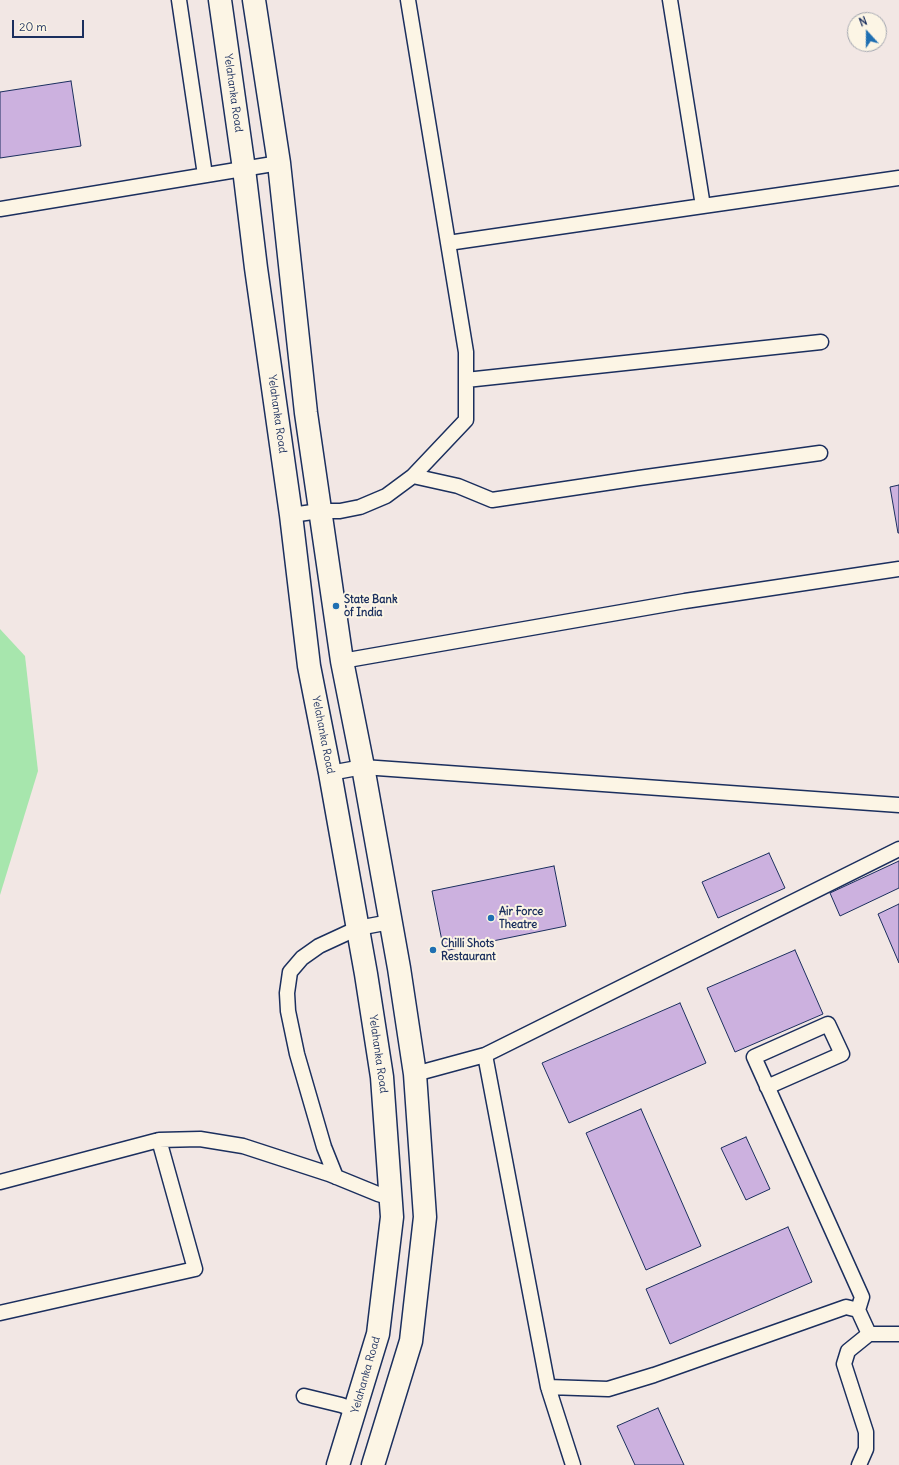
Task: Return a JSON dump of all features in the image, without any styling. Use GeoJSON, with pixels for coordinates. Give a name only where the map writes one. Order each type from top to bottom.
{"type":"FeatureCollection","features":[{"type":"Feature","properties":{"kind":"main road","name":"Yelahanka Road"},"geometry":{"type":"LineString","coordinates":[[220,0],[291,515],[309,666],[358,928],[382,1077],[392,1217],[378,1334],[338,1465]]}},
{"type":"Feature","properties":{"kind":"main road"},"geometry":{"type":"LineString","coordinates":[[254,0],[279,163],[306,413],[342,660],[363,767],[415,1074],[425,1217],[410,1341],[373,1465]]}},
{"type":"Feature","properties":{"kind":"lane"},"geometry":{"type":"LineString","coordinates":[[179,0],[204,175]]}},
{"type":"Feature","properties":{"kind":"lane"},"geometry":{"type":"LineString","coordinates":[[291,515],[320,511],[340,511],[360,507],[386,496],[413,476],[466,420],[466,352],[408,0]]}},
{"type":"Feature","properties":{"kind":"lane"},"geometry":{"type":"LineString","coordinates":[[670,0],[703,206]]}},
{"type":"Feature","properties":{"kind":"lane"},"geometry":{"type":"LineString","coordinates":[[0,209],[279,163]]}},
{"type":"Feature","properties":{"kind":"lane"},"geometry":{"type":"LineString","coordinates":[[448,243],[899,178]]}},
{"type":"Feature","properties":{"kind":"lane"},"geometry":{"type":"LineString","coordinates":[[466,380],[821,342]]}},
{"type":"Feature","properties":{"kind":"lane"},"geometry":{"type":"LineString","coordinates":[[413,476],[458,486],[492,500],[820,453]]}},
{"type":"Feature","properties":{"kind":"lane"},"geometry":{"type":"LineString","coordinates":[[342,660],[685,601],[899,570]]}},
{"type":"Feature","properties":{"kind":"lane"},"geometry":{"type":"LineString","coordinates":[[330,773],[363,767],[899,805]]}},
{"type":"Feature","properties":{"kind":"lane"},"geometry":{"type":"LineString","coordinates":[[415,1074],[485,1055],[899,849]]}},
{"type":"Feature","properties":{"kind":"lane"},"geometry":{"type":"LineString","coordinates":[[336,1177],[324,1147],[299,1062],[288,1010],[287,992],[290,972],[302,958],[319,946],[358,928],[390,922]]}},
{"type":"Feature","properties":{"kind":"lane"},"geometry":{"type":"LineString","coordinates":[[768,1087],[842,1054],[828,1024],[754,1057],[862,1297],[858,1310],[869,1334]]}},
{"type":"Feature","properties":{"kind":"lane"},"geometry":{"type":"LineString","coordinates":[[485,1055],[548,1387],[573,1465]]}},
{"type":"Feature","properties":{"kind":"lane"},"geometry":{"type":"LineString","coordinates":[[0,1182],[159,1140],[200,1139],[242,1146],[336,1177],[391,1198]]}},
{"type":"Feature","properties":{"kind":"lane"},"geometry":{"type":"LineString","coordinates":[[0,1313],[195,1269],[159,1140]]}},
{"type":"Feature","properties":{"kind":"lane"},"geometry":{"type":"LineString","coordinates":[[548,1387],[608,1389],[654,1376],[839,1309],[846,1307],[858,1310]]}},
{"type":"Feature","properties":{"kind":"lane"},"geometry":{"type":"LineString","coordinates":[[859,1465],[866,1449],[866,1432],[844,1364],[848,1351],[869,1334],[899,1334]]}},
{"type":"Feature","properties":{"kind":"lane"},"geometry":{"type":"LineString","coordinates":[[304,1396],[356,1410]]}},
{"type":"Feature","properties":{"kind":"green space"},"geometry":{"type":"Polygon","coordinates":[[[0,629],[25,656],[38,771],[0,895],[0,629]]]}},
{"type":"Feature","properties":{"kind":"building"},"geometry":{"type":"Polygon","coordinates":[[[71,81],[81,146],[0,158],[0,92],[71,81]]]}},
{"type":"Feature","properties":{"kind":"building"},"geometry":{"type":"Polygon","coordinates":[[[899,485],[899,533],[898,533],[890,487],[899,485]]]}},
{"type":"Feature","properties":{"kind":"building"},"geometry":{"type":"Polygon","coordinates":[[[769,853],[785,888],[718,918],[702,882],[769,853]]]}},
{"type":"Feature","properties":{"kind":"building"},"geometry":{"type":"Polygon","coordinates":[[[899,861],[899,888],[840,916],[830,893],[899,861]]]}},
{"type":"Feature","properties":{"kind":"building"},"geometry":{"type":"Polygon","coordinates":[[[554,866],[566,926],[444,951],[432,891],[554,866]]]}},
{"type":"Feature","properties":{"kind":"building"},"geometry":{"type":"Polygon","coordinates":[[[899,904],[899,963],[878,914],[899,904]]]}},
{"type":"Feature","properties":{"kind":"building"},"geometry":{"type":"Polygon","coordinates":[[[795,950],[823,1014],[735,1052],[707,988],[795,950]]]}},
{"type":"Feature","properties":{"kind":"building"},"geometry":{"type":"Polygon","coordinates":[[[680,1003],[706,1063],[569,1123],[542,1063],[680,1003]]]}},
{"type":"Feature","properties":{"kind":"building"},"geometry":{"type":"Polygon","coordinates":[[[641,1109],[701,1246],[646,1270],[586,1133],[641,1109]]]}},
{"type":"Feature","properties":{"kind":"building"},"geometry":{"type":"Polygon","coordinates":[[[746,1137],[770,1189],[746,1200],[721,1148],[746,1137]]]}},
{"type":"Feature","properties":{"kind":"building"},"geometry":{"type":"Polygon","coordinates":[[[788,1227],[812,1282],[670,1344],[646,1289],[788,1227]]]}},
{"type":"Feature","properties":{"kind":"building"},"geometry":{"type":"Polygon","coordinates":[[[658,1408],[684,1465],[635,1465],[617,1426],[658,1408]]]}},
{"type":"Feature","properties":{"kind":"place","name":"State Bank of India"},"geometry":{"type":"Point","coordinates":[336,606]}},
{"type":"Feature","properties":{"kind":"place","name":"Air Force Theatre"},"geometry":{"type":"Point","coordinates":[491,918]}},
{"type":"Feature","properties":{"kind":"place","name":"Chilli Shots Restaurant"},"geometry":{"type":"Point","coordinates":[433,950]}}]}
